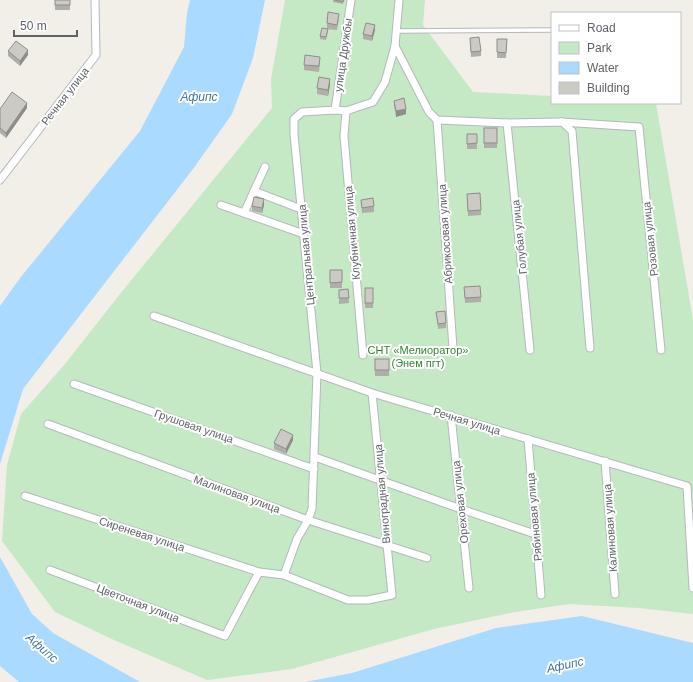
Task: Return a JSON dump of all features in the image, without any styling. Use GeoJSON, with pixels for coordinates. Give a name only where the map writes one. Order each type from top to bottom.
{"type":"FeatureCollection","features":[{"type":"Feature","properties":{"kind":"street","name":"Речная улица"},"geometry":{"type":"LineString","coordinates":[[0,180],[96,55],[95,0]]}},
{"type":"Feature","properties":{"kind":"street","name":"улица Дружбы"},"geometry":{"type":"LineString","coordinates":[[335,110],[351,0]]}},
{"type":"Feature","properties":{"kind":"street"},"geometry":{"type":"LineString","coordinates":[[346,112],[373,102],[385,82],[395,46],[399,0]]}},
{"type":"Feature","properties":{"kind":"street"},"geometry":{"type":"LineString","coordinates":[[395,46],[429,112],[437,120],[507,123],[561,122],[572,130],[590,348]]}},
{"type":"Feature","properties":{"kind":"street","name":"Центральная улица"},"geometry":{"type":"LineString","coordinates":[[284,575],[297,539],[308,520],[312,509],[317,373],[294,134],[294,119],[302,112],[335,110],[346,112]]}},
{"type":"Feature","properties":{"kind":"street","name":"Клубничная улица"},"geometry":{"type":"LineString","coordinates":[[346,112],[344,136],[363,355]]}},
{"type":"Feature","properties":{"kind":"street","name":"Абрикосовая улица"},"geometry":{"type":"LineString","coordinates":[[437,120],[452,348]]}},
{"type":"Feature","properties":{"kind":"street","name":"Розовая улица"},"geometry":{"type":"LineString","coordinates":[[561,122],[639,127],[661,350]]}},
{"type":"Feature","properties":{"kind":"street","name":"Голубая улица"},"geometry":{"type":"LineString","coordinates":[[507,123],[530,350]]}},
{"type":"Feature","properties":{"kind":"street"},"geometry":{"type":"LineString","coordinates":[[244,213],[265,167]]}},
{"type":"Feature","properties":{"kind":"street"},"geometry":{"type":"LineString","coordinates":[[254,191],[301,209]]}},
{"type":"Feature","properties":{"kind":"street"},"geometry":{"type":"LineString","coordinates":[[221,205],[304,234]]}},
{"type":"Feature","properties":{"kind":"street","name":"Речная улица"},"geometry":{"type":"LineString","coordinates":[[154,316],[372,393],[687,486],[691,530],[693,588]]}},
{"type":"Feature","properties":{"kind":"street","name":"Грушовая улица"},"geometry":{"type":"LineString","coordinates":[[74,384],[314,469]]}},
{"type":"Feature","properties":{"kind":"street","name":"Виноградная улица"},"geometry":{"type":"LineString","coordinates":[[284,575],[348,600],[368,600],[392,595],[372,393]]}},
{"type":"Feature","properties":{"kind":"street","name":"Ореховая улица"},"geometry":{"type":"LineString","coordinates":[[451,416],[468,588]]}},
{"type":"Feature","properties":{"kind":"street","name":"Малиновая улица"},"geometry":{"type":"LineString","coordinates":[[48,424],[308,520],[427,558]]}},
{"type":"Feature","properties":{"kind":"street","name":"Рябиновая улица"},"geometry":{"type":"LineString","coordinates":[[528,439],[541,595]]}},
{"type":"Feature","properties":{"kind":"street"},"geometry":{"type":"LineString","coordinates":[[315,457],[536,534]]}},
{"type":"Feature","properties":{"kind":"street","name":"Калиновая улица"},"geometry":{"type":"LineString","coordinates":[[605,461],[615,594]]}},
{"type":"Feature","properties":{"kind":"street","name":"Сиреневая улица"},"geometry":{"type":"LineString","coordinates":[[25,496],[259,572]]}},
{"type":"Feature","properties":{"kind":"street","name":"Цветочная улица"},"geometry":{"type":"LineString","coordinates":[[50,570],[225,636],[259,572]]}},
{"type":"Feature","properties":{"kind":"street"},"geometry":{"type":"LineString","coordinates":[[259,572],[284,575]]}},
{"type":"Feature","properties":{"kind":"lane"},"geometry":{"type":"LineString","coordinates":[[396,31],[551,30]]}},
{"type":"Feature","properties":{"kind":"green space","name":"СНТ «Мелиоратор» (Энем пгт)"},"geometry":{"type":"Polygon","coordinates":[[[285,0],[425,0],[423,25],[473,92],[551,96],[551,104],[656,104],[693,320],[693,614],[639,608],[569,604],[515,612],[434,629],[292,669],[207,680],[114,640],[55,612],[2,541],[7,465],[21,414],[65,364],[120,294],[272,108],[271,79],[285,0]]]}},
{"type":"Feature","properties":{"kind":"water","name":"Афипс"},"geometry":{"type":"Polygon","coordinates":[[[190,0],[265,0],[253,58],[232,114],[193,169],[23,389],[0,464],[0,306],[20,278],[140,131],[184,47],[187,13],[190,0]]]}},
{"type":"Feature","properties":{"kind":"water","name":"Афипс"},"geometry":{"type":"Polygon","coordinates":[[[0,557],[32,614],[53,633],[140,682],[19,682],[0,666],[0,557]]]}},
{"type":"Feature","properties":{"kind":"water","name":"Афипс"},"geometry":{"type":"Polygon","coordinates":[[[582,616],[693,643],[693,682],[305,682],[352,673],[496,628],[582,616]]]}},
{"type":"Feature","properties":{"kind":"building"},"geometry":{"type":"Polygon","coordinates":[[[55,0],[70,0],[70,5],[55,5],[55,0]]]}},
{"type":"Feature","properties":{"kind":"building"},"geometry":{"type":"Polygon","coordinates":[[[328,12],[339,14],[337,25],[327,23],[328,12]]]}},
{"type":"Feature","properties":{"kind":"building"},"geometry":{"type":"Polygon","coordinates":[[[366,23],[375,25],[372,36],[363,34],[366,23]]]}},
{"type":"Feature","properties":{"kind":"building"},"geometry":{"type":"Polygon","coordinates":[[[322,28],[328,29],[326,37],[320,36],[322,28]]]}},
{"type":"Feature","properties":{"kind":"building"},"geometry":{"type":"Polygon","coordinates":[[[479,37],[481,51],[471,52],[470,38],[479,37]]]}},
{"type":"Feature","properties":{"kind":"building"},"geometry":{"type":"Polygon","coordinates":[[[497,39],[507,39],[506,53],[497,52],[497,39]]]}},
{"type":"Feature","properties":{"kind":"building"},"geometry":{"type":"Polygon","coordinates":[[[16,41],[28,50],[20,61],[8,51],[16,41]]]}},
{"type":"Feature","properties":{"kind":"building"},"geometry":{"type":"Polygon","coordinates":[[[305,55],[320,57],[319,66],[304,65],[305,55]]]}},
{"type":"Feature","properties":{"kind":"building"},"geometry":{"type":"Polygon","coordinates":[[[319,77],[330,79],[328,90],[317,88],[319,77]]]}},
{"type":"Feature","properties":{"kind":"building"},"geometry":{"type":"Polygon","coordinates":[[[12,92],[27,103],[6,133],[0,128],[0,109],[12,92]]]}},
{"type":"Feature","properties":{"kind":"building"},"geometry":{"type":"Polygon","coordinates":[[[404,98],[406,109],[396,111],[394,101],[404,98]]]}},
{"type":"Feature","properties":{"kind":"building"},"geometry":{"type":"Polygon","coordinates":[[[484,128],[497,128],[497,143],[484,143],[484,128]]]}},
{"type":"Feature","properties":{"kind":"building"},"geometry":{"type":"Polygon","coordinates":[[[467,134],[477,134],[477,143],[467,144],[467,134]]]}},
{"type":"Feature","properties":{"kind":"building"},"geometry":{"type":"Polygon","coordinates":[[[480,193],[481,210],[468,211],[467,194],[480,193]]]}},
{"type":"Feature","properties":{"kind":"building"},"geometry":{"type":"Polygon","coordinates":[[[254,197],[264,199],[262,208],[252,206],[254,197]]]}},
{"type":"Feature","properties":{"kind":"building"},"geometry":{"type":"Polygon","coordinates":[[[373,198],[374,206],[362,208],[361,200],[373,198]]]}},
{"type":"Feature","properties":{"kind":"building"},"geometry":{"type":"Polygon","coordinates":[[[330,270],[342,270],[342,282],[330,283],[330,270]]]}},
{"type":"Feature","properties":{"kind":"building"},"geometry":{"type":"Polygon","coordinates":[[[480,286],[481,297],[465,298],[464,287],[480,286]]]}},
{"type":"Feature","properties":{"kind":"building"},"geometry":{"type":"Polygon","coordinates":[[[365,288],[373,288],[373,303],[365,303],[365,288]]]}},
{"type":"Feature","properties":{"kind":"building"},"geometry":{"type":"Polygon","coordinates":[[[348,289],[349,298],[339,298],[339,290],[348,289]]]}},
{"type":"Feature","properties":{"kind":"building"},"geometry":{"type":"Polygon","coordinates":[[[445,311],[446,323],[438,324],[436,312],[445,311]]]}},
{"type":"Feature","properties":{"kind":"building"},"geometry":{"type":"Polygon","coordinates":[[[375,359],[389,359],[389,370],[375,370],[375,359]]]}},
{"type":"Feature","properties":{"kind":"building"},"geometry":{"type":"Polygon","coordinates":[[[281,429],[293,435],[286,449],[274,443],[281,429]]]}}]}
